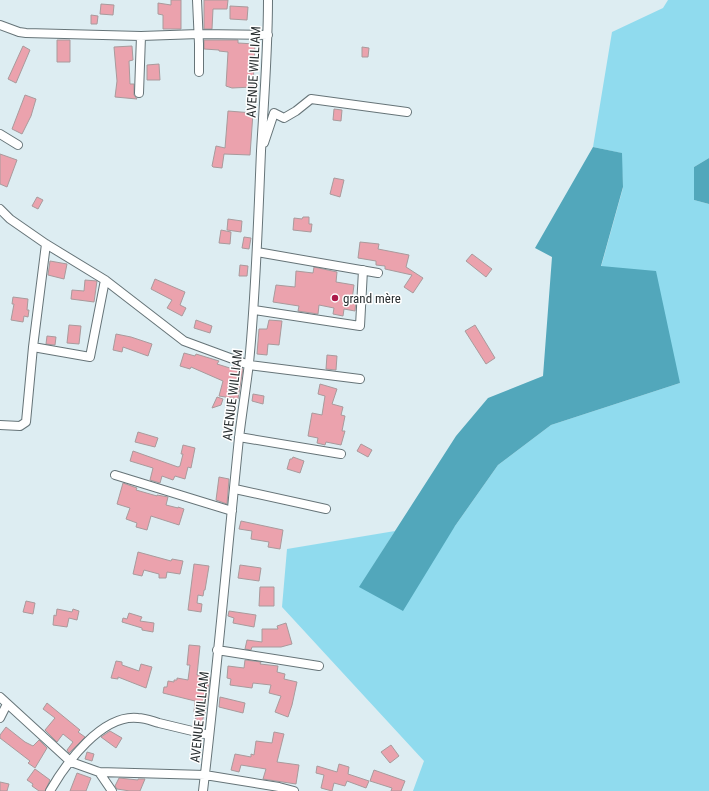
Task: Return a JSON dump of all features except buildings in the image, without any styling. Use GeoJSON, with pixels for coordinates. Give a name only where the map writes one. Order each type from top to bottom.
{"type":"FeatureCollection","features":[{"type":"Feature","properties":{"kind":"street"},"geometry":{"type":"LineString","coordinates":[[197,0],[199,72]]}},
{"type":"Feature","properties":{"kind":"street","name":"AVENUE WILLIAM"},"geometry":{"type":"LineString","coordinates":[[203,791],[235,489],[239,436],[249,365],[254,310],[253,299],[257,252],[268,35],[268,0]]}},
{"type":"Feature","properties":{"kind":"street"},"geometry":{"type":"LineString","coordinates":[[0,25],[19,32],[141,36],[199,34],[268,35]]}},
{"type":"Feature","properties":{"kind":"street"},"geometry":{"type":"LineString","coordinates":[[139,93],[141,36]]}},
{"type":"Feature","properties":{"kind":"street"},"geometry":{"type":"LineString","coordinates":[[261,150],[274,113],[284,118],[296,112],[311,99],[407,112]]}},
{"type":"Feature","properties":{"kind":"street"},"geometry":{"type":"LineString","coordinates":[[0,134],[18,145]]}},
{"type":"Feature","properties":{"kind":"street"},"geometry":{"type":"LineString","coordinates":[[0,209],[10,219],[46,244],[105,280],[184,341],[249,365],[360,379]]}},
{"type":"Feature","properties":{"kind":"street"},"geometry":{"type":"LineString","coordinates":[[0,425],[20,426],[26,422],[33,347],[46,244]]}},
{"type":"Feature","properties":{"kind":"street"},"geometry":{"type":"LineString","coordinates":[[257,252],[378,273]]}},
{"type":"Feature","properties":{"kind":"street"},"geometry":{"type":"LineString","coordinates":[[254,310],[360,326],[363,270]]}},
{"type":"Feature","properties":{"kind":"street"},"geometry":{"type":"LineString","coordinates":[[33,347],[90,357],[105,280]]}},
{"type":"Feature","properties":{"kind":"street"},"geometry":{"type":"LineString","coordinates":[[239,436],[341,454]]}},
{"type":"Feature","properties":{"kind":"street"},"geometry":{"type":"LineString","coordinates":[[115,475],[232,511]]}},
{"type":"Feature","properties":{"kind":"street"},"geometry":{"type":"LineString","coordinates":[[235,489],[326,509]]}},
{"type":"Feature","properties":{"kind":"street"},"geometry":{"type":"LineString","coordinates":[[217,650],[319,666]]}},
{"type":"Feature","properties":{"kind":"street"},"geometry":{"type":"LineString","coordinates":[[0,697],[71,762],[98,772],[204,775],[279,787],[294,791]]}},
{"type":"Feature","properties":{"kind":"street"},"geometry":{"type":"LineString","coordinates":[[0,718],[8,704]]}},
{"type":"Feature","properties":{"kind":"street"},"geometry":{"type":"LineString","coordinates":[[50,791],[56,780],[90,738],[119,720],[137,717],[209,735]]}},
{"type":"Feature","properties":{"kind":"street"},"geometry":{"type":"LineString","coordinates":[[98,772],[112,791]]}},
{"type":"Feature","properties":{"kind":"shaded area"},"geometry":{"type":"Polygon","coordinates":[[[668,0],[709,0],[709,158],[694,167],[694,200],[709,204],[709,791],[413,791],[424,761],[282,607],[287,549],[395,531],[360,587],[455,526],[498,465],[551,425],[680,383],[601,267],[623,188],[621,153],[593,147],[612,32],[663,8],[668,0]]]}},
{"type":"Feature","properties":{"kind":"shaded area"},"geometry":{"type":"Polygon","coordinates":[[[593,147],[622,153],[623,187],[601,266],[656,271],[680,383],[551,425],[498,465],[455,526],[403,611],[359,587],[456,436],[488,398],[543,376],[552,257],[535,248],[593,147]]]}},
{"type":"Feature","properties":{"kind":"shaded area"},"geometry":{"type":"Polygon","coordinates":[[[709,158],[709,204],[694,200],[694,167],[709,158]]]}},
{"type":"Feature","properties":{"kind":"place","name":"grand mère"},"geometry":{"type":"Point","coordinates":[335,298]}}]}
